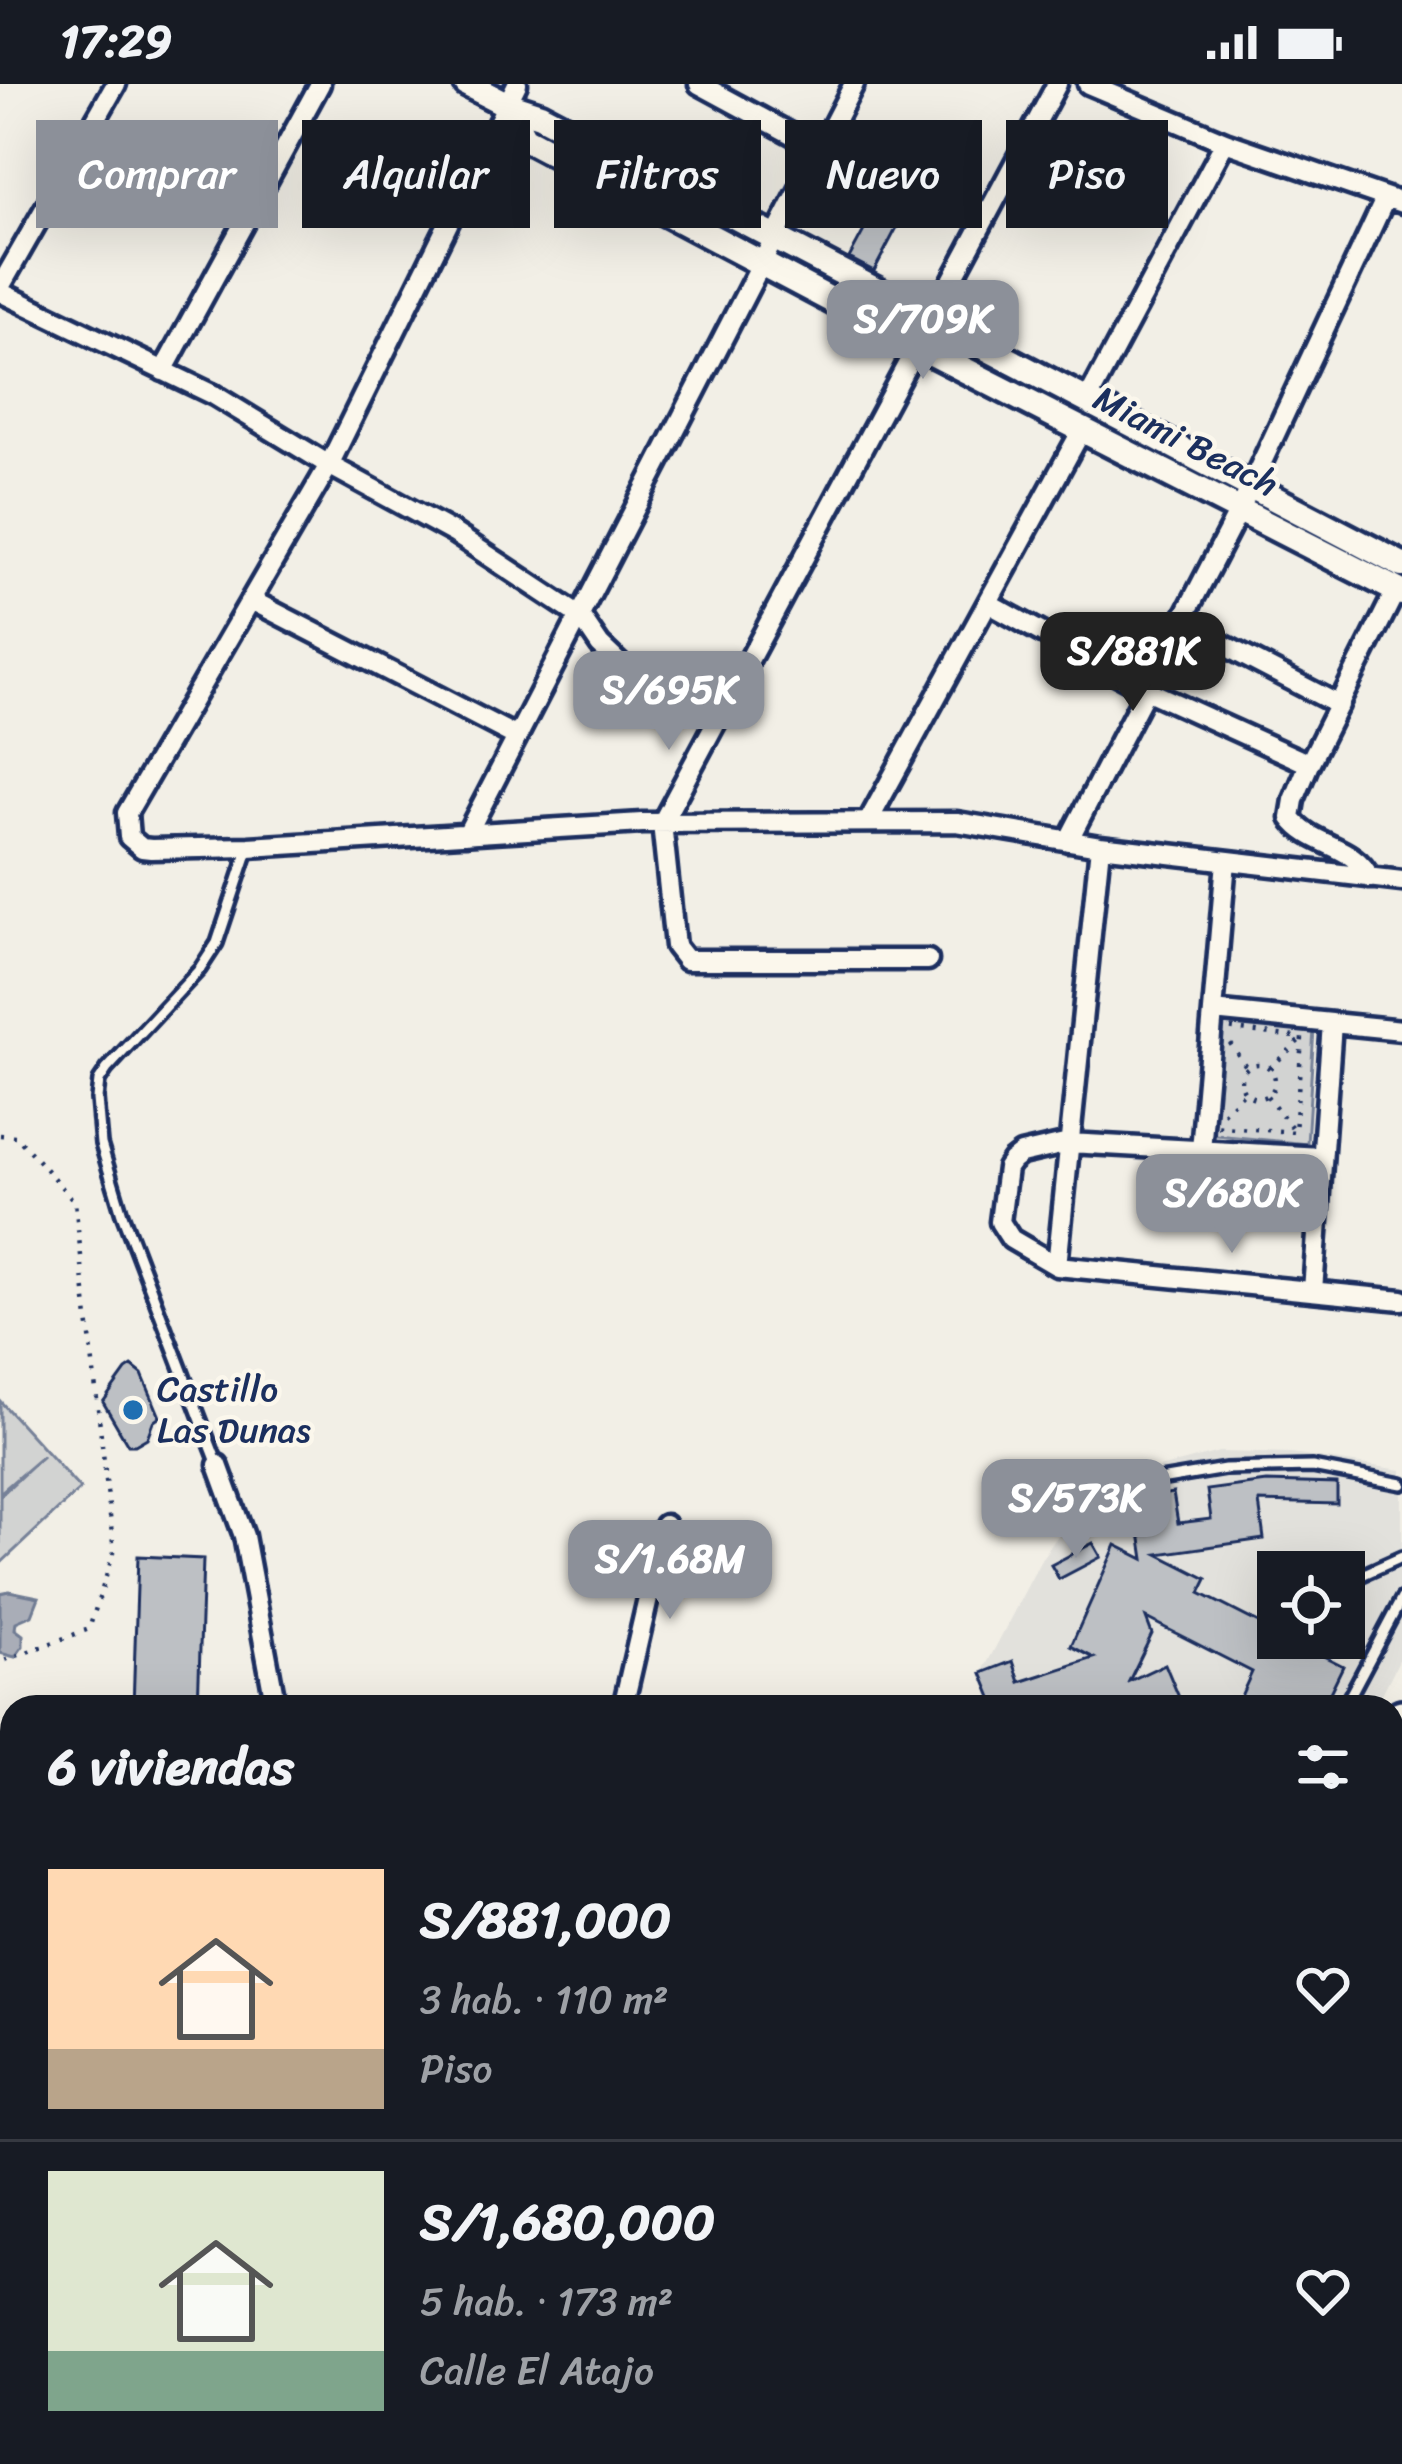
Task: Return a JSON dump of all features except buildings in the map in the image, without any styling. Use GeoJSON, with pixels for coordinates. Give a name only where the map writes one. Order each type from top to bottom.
{"type":"FeatureCollection","features":[{"type":"Feature","properties":{"kind":"street"},"geometry":{"type":"LineString","coordinates":[[116,84],[0,290],[214,395],[328,465],[454,533],[581,617],[621,665],[719,718]]}},
{"type":"Feature","properties":{"kind":"street"},"geometry":{"type":"LineString","coordinates":[[163,370],[320,84]]}},
{"type":"Feature","properties":{"kind":"street","name":"Miami Beach"},"geometry":{"type":"LineString","coordinates":[[467,84],[512,94],[541,115],[773,239],[1087,401],[1245,498],[1400,583]]}},
{"type":"Feature","properties":{"kind":"street"},"geometry":{"type":"LineString","coordinates":[[699,84],[785,123]]}},
{"type":"Feature","properties":{"kind":"street"},"geometry":{"type":"LineString","coordinates":[[835,120],[854,84]]}},
{"type":"Feature","properties":{"kind":"street"},"geometry":{"type":"LineString","coordinates":[[928,960],[686,960],[675,946],[662,823],[1057,84]]}},
{"type":"Feature","properties":{"kind":"street"},"geometry":{"type":"LineString","coordinates":[[1068,841],[1393,201],[1225,142],[1088,84]]}},
{"type":"Feature","properties":{"kind":"street"},"geometry":{"type":"LineString","coordinates":[[512,94],[328,465],[125,821],[129,837],[142,848],[249,847],[662,823],[957,822],[1100,846],[1402,881]]}},
{"type":"Feature","properties":{"kind":"street","name":"Miami Beach"},"geometry":{"type":"LineString","coordinates":[[512,94],[524,138],[918,346],[1083,428],[1245,498]]}},
{"type":"Feature","properties":{"kind":"street"},"geometry":{"type":"LineString","coordinates":[[1087,401],[1225,142]]}},
{"type":"Feature","properties":{"kind":"street"},"geometry":{"type":"LineString","coordinates":[[982,211],[986,213]]}},
{"type":"Feature","properties":{"kind":"street"},"geometry":{"type":"LineString","coordinates":[[467,834],[785,216]]}},
{"type":"Feature","properties":{"kind":"street"},"geometry":{"type":"LineString","coordinates":[[868,822],[1083,428]]}},
{"type":"Feature","properties":{"kind":"street"},"geometry":{"type":"LineString","coordinates":[[1370,878],[1352,854],[1300,831],[1292,818],[1294,800],[1310,764],[1400,583]]}},
{"type":"Feature","properties":{"kind":"street"},"geometry":{"type":"LineString","coordinates":[[251,600],[517,737]]}},
{"type":"Feature","properties":{"kind":"street"},"geometry":{"type":"LineString","coordinates":[[988,603],[1146,690],[1310,764]]}},
{"type":"Feature","properties":{"kind":"street"},"geometry":{"type":"LineString","coordinates":[[1179,622],[1339,705]]}},
{"type":"Feature","properties":{"kind":"street"},"geometry":{"type":"LineString","coordinates":[[1057,1266],[1100,846]]}},
{"type":"Feature","properties":{"kind":"street"},"geometry":{"type":"LineString","coordinates":[[1201,1150],[1216,1019],[1226,862]]}},
{"type":"Feature","properties":{"kind":"street"},"geometry":{"type":"LineString","coordinates":[[1216,1019],[1402,1030]]}},
{"type":"Feature","properties":{"kind":"street"},"geometry":{"type":"LineString","coordinates":[[1313,1291],[1333,1023]]}},
{"type":"Feature","properties":{"kind":"street"},"geometry":{"type":"LineString","coordinates":[[1322,1156],[1069,1143],[1021,1154],[1012,1161],[1000,1222],[1011,1239],[1057,1266],[1402,1300]]}},
{"type":"Feature","properties":{"kind":"street"},"geometry":{"type":"LineString","coordinates":[[218,1465],[244,1536],[274,1695]]}},
{"type":"Feature","properties":{"kind":"street"},"geometry":{"type":"LineString","coordinates":[[626,1695],[665,1525]]}},
{"type":"Feature","properties":{"kind":"lane"},"geometry":{"type":"LineString","coordinates":[[218,1465],[122,1214],[100,1144],[97,1099],[99,1081],[107,1069],[200,969],[217,944],[249,847]]}},
{"type":"Feature","properties":{"kind":"lane"},"geometry":{"type":"LineString","coordinates":[[1136,1484],[1226,1469],[1312,1467],[1402,1484]]}},
{"type":"Feature","properties":{"kind":"lane"},"geometry":{"type":"LineString","coordinates":[[1365,1573],[1402,1557]]}},
{"type":"Feature","properties":{"kind":"lane"},"geometry":{"type":"LineString","coordinates":[[1350,1695],[1402,1598]]}},
{"type":"Feature","properties":{"kind":"path"},"geometry":{"type":"LineString","coordinates":[[1216,1019],[1302,1038]]}},
{"type":"Feature","properties":{"kind":"path"},"geometry":{"type":"LineString","coordinates":[[1216,1019],[1247,1068]]}},
{"type":"Feature","properties":{"kind":"path"},"geometry":{"type":"LineString","coordinates":[[1210,1126],[1216,1019]]}},
{"type":"Feature","properties":{"kind":"path"},"geometry":{"type":"LineString","coordinates":[[1270,1068],[1302,1038]]}},
{"type":"Feature","properties":{"kind":"path"},"geometry":{"type":"LineString","coordinates":[[1295,1132],[1302,1038]]}},
{"type":"Feature","properties":{"kind":"path"},"geometry":{"type":"LineString","coordinates":[[1263,1064],[1270,1068],[1276,1083],[1267,1096],[1251,1097],[1245,1092],[1241,1079],[1247,1068],[1263,1064]]}},
{"type":"Feature","properties":{"kind":"path"},"geometry":{"type":"LineString","coordinates":[[1210,1126],[1245,1092]]}},
{"type":"Feature","properties":{"kind":"path"},"geometry":{"type":"LineString","coordinates":[[1267,1096],[1295,1132]]}},
{"type":"Feature","properties":{"kind":"path"},"geometry":{"type":"LineString","coordinates":[[1210,1126],[1295,1132]]}},
{"type":"Feature","properties":{"kind":"path"},"geometry":{"type":"LineString","coordinates":[[0,1135],[16,1136],[75,1202],[113,1552],[89,1629],[0,1662]]}},
{"type":"Feature","properties":{"kind":"shaded area"},"geometry":{"type":"Polygon","coordinates":[[[1218,1024],[1314,1029],[1307,1144],[1205,1134],[1218,1024]]]}},
{"type":"Feature","properties":{"kind":"shaded area"},"geometry":{"type":"Polygon","coordinates":[[[0,1401],[80,1489],[0,1564],[0,1496],[43,1456],[0,1493],[0,1401]]]}},
{"type":"Feature","properties":{"kind":"shaded area"},"geometry":{"type":"Polygon","coordinates":[[[1219,1452],[1291,1454],[1402,1470],[1402,1654],[1382,1695],[991,1695],[982,1673],[1042,1558],[1087,1500],[1125,1477],[1219,1452]]]}},
{"type":"Feature","properties":{"kind":"shaded area"},"geometry":{"type":"Polygon","coordinates":[[[0,1593],[39,1597],[32,1615],[16,1622],[23,1646],[15,1657],[0,1653],[0,1593]]]}},
{"type":"Feature","properties":{"kind":"place","name":"Castillo Las Dunas"},"geometry":{"type":"Point","coordinates":[133,1410]}}]}
